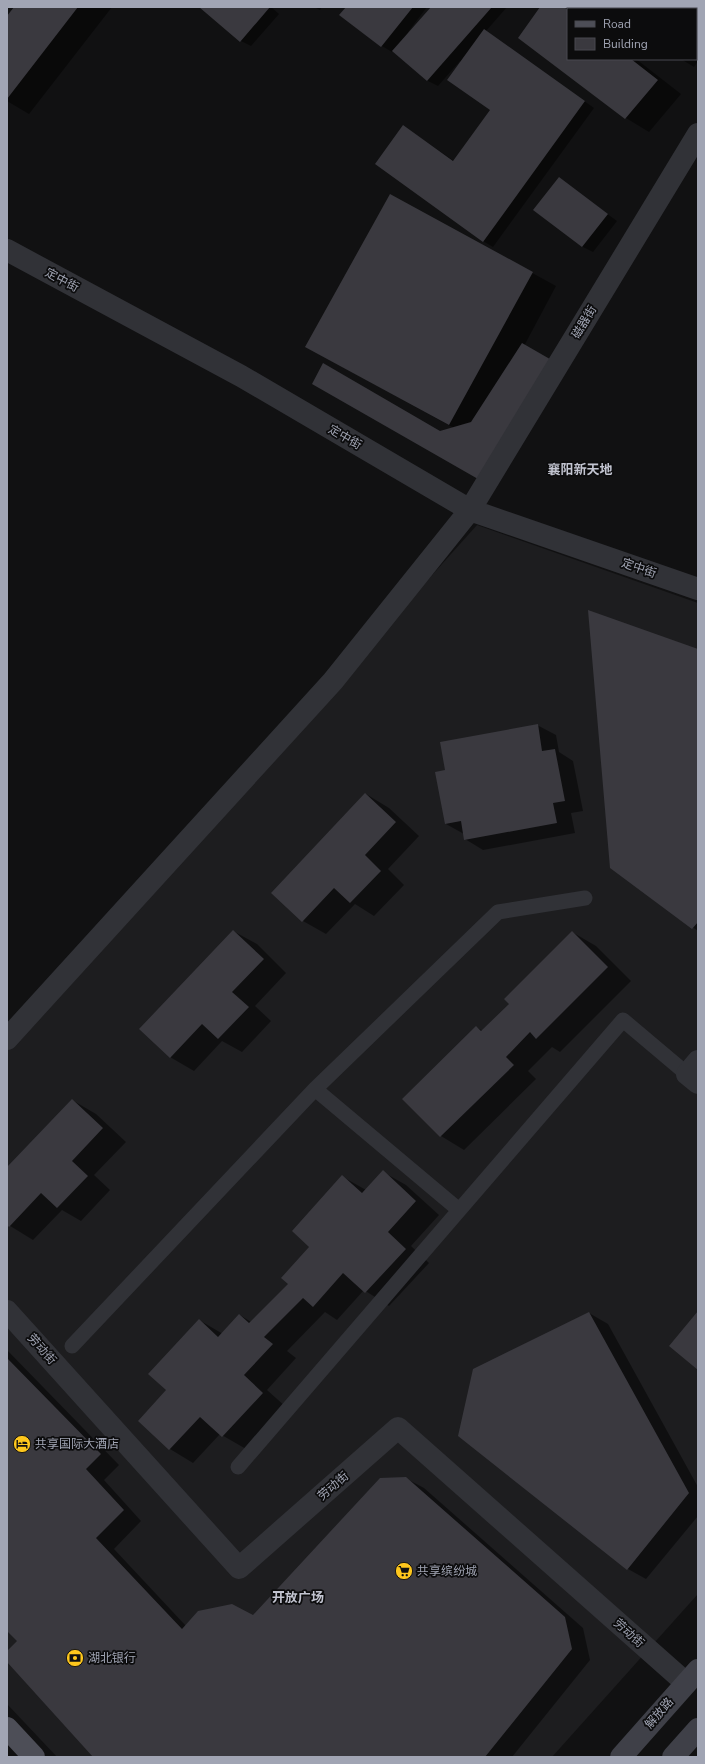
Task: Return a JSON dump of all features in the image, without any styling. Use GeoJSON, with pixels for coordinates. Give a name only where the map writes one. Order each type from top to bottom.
{"type":"FeatureCollection","features":[{"type":"Feature","properties":{"kind":"main road","name":"解放路"},"geometry":{"type":"LineString","coordinates":[[621,1757],[692,1676]]}},
{"type":"Feature","properties":{"kind":"main road"},"geometry":{"type":"LineString","coordinates":[[7,1728],[34,1757]]}},
{"type":"Feature","properties":{"kind":"main road"},"geometry":{"type":"LineString","coordinates":[[674,1757],[698,1729]]}},
{"type":"Feature","properties":{"kind":"street","name":"磁器街"},"geometry":{"type":"LineString","coordinates":[[7,1039],[333,681],[470,510],[698,134]]}},
{"type":"Feature","properties":{"kind":"street","name":"定中街"},"geometry":{"type":"LineString","coordinates":[[7,250],[241,376],[470,510],[698,589]]}},
{"type":"Feature","properties":{"kind":"street","name":"劳动街"},"geometry":{"type":"LineString","coordinates":[[7,1311],[239,1568],[398,1428],[692,1676]]}},
{"type":"Feature","properties":{"kind":"lane"},"geometry":{"type":"LineString","coordinates":[[72,1346],[315,1089],[498,912],[585,898]]}},
{"type":"Feature","properties":{"kind":"lane"},"geometry":{"type":"LineString","coordinates":[[238,1467],[623,1020],[694,1072]]}},
{"type":"Feature","properties":{"kind":"lane"},"geometry":{"type":"LineString","coordinates":[[315,1089],[459,1210]]}},
{"type":"Feature","properties":{"kind":"shaded area"},"geometry":{"type":"Polygon","coordinates":[[[477,525],[698,603],[698,1594],[552,1757],[57,1757],[7,1704],[7,1049],[477,525]]]}},
{"type":"Feature","properties":{"kind":"building"},"geometry":{"type":"Polygon","coordinates":[[[14,7],[78,7],[7,99],[7,16],[14,7]]]}},
{"type":"Feature","properties":{"kind":"building"},"geometry":{"type":"Polygon","coordinates":[[[199,7],[270,7],[240,42],[199,7]]]}},
{"type":"Feature","properties":{"kind":"building"},"geometry":{"type":"Polygon","coordinates":[[[346,7],[413,7],[381,47],[339,15],[346,7]]]}},
{"type":"Feature","properties":{"kind":"building"},"geometry":{"type":"Polygon","coordinates":[[[431,7],[492,7],[427,81],[392,51],[431,7]]]}},
{"type":"Feature","properties":{"kind":"building"},"geometry":{"type":"Polygon","coordinates":[[[540,7],[564,7],[567,9],[567,60],[632,60],[658,80],[625,119],[518,38],[540,7]]]}},
{"type":"Feature","properties":{"kind":"building"},"geometry":{"type":"Polygon","coordinates":[[[615,7],[677,7],[676,8],[615,7]]]}},
{"type":"Feature","properties":{"kind":"building"},"geometry":{"type":"Polygon","coordinates":[[[698,7],[697,32],[697,8],[690,8],[698,7]]]}},
{"type":"Feature","properties":{"kind":"building"},"geometry":{"type":"Polygon","coordinates":[[[484,29],[585,101],[483,242],[375,164],[403,125],[453,161],[490,110],[447,80],[484,29]]]}},
{"type":"Feature","properties":{"kind":"building"},"geometry":{"type":"Polygon","coordinates":[[[559,177],[608,214],[582,247],[533,210],[559,177]]]}},
{"type":"Feature","properties":{"kind":"building"},"geometry":{"type":"Polygon","coordinates":[[[390,194],[533,272],[449,425],[305,347],[390,194]]]}},
{"type":"Feature","properties":{"kind":"building"},"geometry":{"type":"Polygon","coordinates":[[[522,343],[555,362],[478,479],[312,384],[323,363],[440,431],[471,422],[522,343]]]}},
{"type":"Feature","properties":{"kind":"building"},"geometry":{"type":"Polygon","coordinates":[[[588,610],[698,649],[698,922],[692,929],[610,868],[588,610]]]}},
{"type":"Feature","properties":{"kind":"building"},"geometry":{"type":"Polygon","coordinates":[[[538,724],[542,751],[555,749],[565,801],[553,803],[557,823],[464,840],[461,821],[445,824],[435,772],[445,770],[440,742],[538,724]]]}},
{"type":"Feature","properties":{"kind":"building"},"geometry":{"type":"Polygon","coordinates":[[[365,793],[396,822],[365,855],[381,871],[350,903],[334,888],[302,922],[271,893],[365,793]]]}},
{"type":"Feature","properties":{"kind":"building"},"geometry":{"type":"Polygon","coordinates":[[[233,930],[264,959],[232,992],[249,1007],[218,1039],[202,1024],[170,1058],[139,1029],[233,930]]]}},
{"type":"Feature","properties":{"kind":"building"},"geometry":{"type":"Polygon","coordinates":[[[572,931],[608,967],[536,1039],[530,1032],[506,1057],[514,1065],[440,1137],[402,1099],[476,1026],[481,1031],[509,1004],[504,999],[572,931]]]}},
{"type":"Feature","properties":{"kind":"building"},"geometry":{"type":"Polygon","coordinates":[[[72,1099],[103,1128],[72,1161],[88,1176],[57,1208],[41,1193],[9,1227],[7,1225],[7,1167],[72,1099]]]}},
{"type":"Feature","properties":{"kind":"building"},"geometry":{"type":"Polygon","coordinates":[[[383,1170],[416,1201],[388,1232],[406,1249],[365,1293],[343,1273],[313,1307],[303,1298],[264,1337],[273,1344],[244,1375],[263,1393],[222,1437],[200,1417],[169,1450],[138,1421],[166,1390],[148,1374],[199,1319],[218,1337],[239,1314],[249,1323],[288,1284],[281,1278],[309,1247],[292,1231],[342,1175],[362,1193],[383,1170]]]}},
{"type":"Feature","properties":{"kind":"building"},"geometry":{"type":"Polygon","coordinates":[[[698,1311],[698,1370],[669,1346],[698,1311]]]}},
{"type":"Feature","properties":{"kind":"building"},"geometry":{"type":"Polygon","coordinates":[[[589,1312],[689,1493],[627,1570],[458,1436],[473,1369],[589,1312]]]}},
{"type":"Feature","properties":{"kind":"building","name":"共享缤纷城"},"geometry":{"type":"Polygon","coordinates":[[[7,1358],[101,1454],[86,1469],[124,1510],[96,1538],[182,1629],[198,1611],[232,1604],[253,1615],[380,1478],[406,1477],[565,1617],[572,1649],[485,1757],[93,1757],[7,1662],[7,1651],[17,1641],[7,1631],[7,1358]]]}},
{"type":"Feature","properties":{"kind":"place","name":"共享国际大酒店"},"geometry":{"type":"Point","coordinates":[22,1444]}},
{"type":"Feature","properties":{"kind":"place","name":"共享缤纷城"},"geometry":{"type":"Point","coordinates":[404,1571]}},
{"type":"Feature","properties":{"kind":"place","name":"湖北银行"},"geometry":{"type":"Point","coordinates":[75,1658]}},
{"type":"Feature","properties":{"kind":"district","name":"襄阳新天地"},"geometry":{"type":"Point","coordinates":[580,469]}},
{"type":"Feature","properties":{"kind":"district","name":"开放广场"},"geometry":{"type":"Point","coordinates":[298,1597]}}]}
